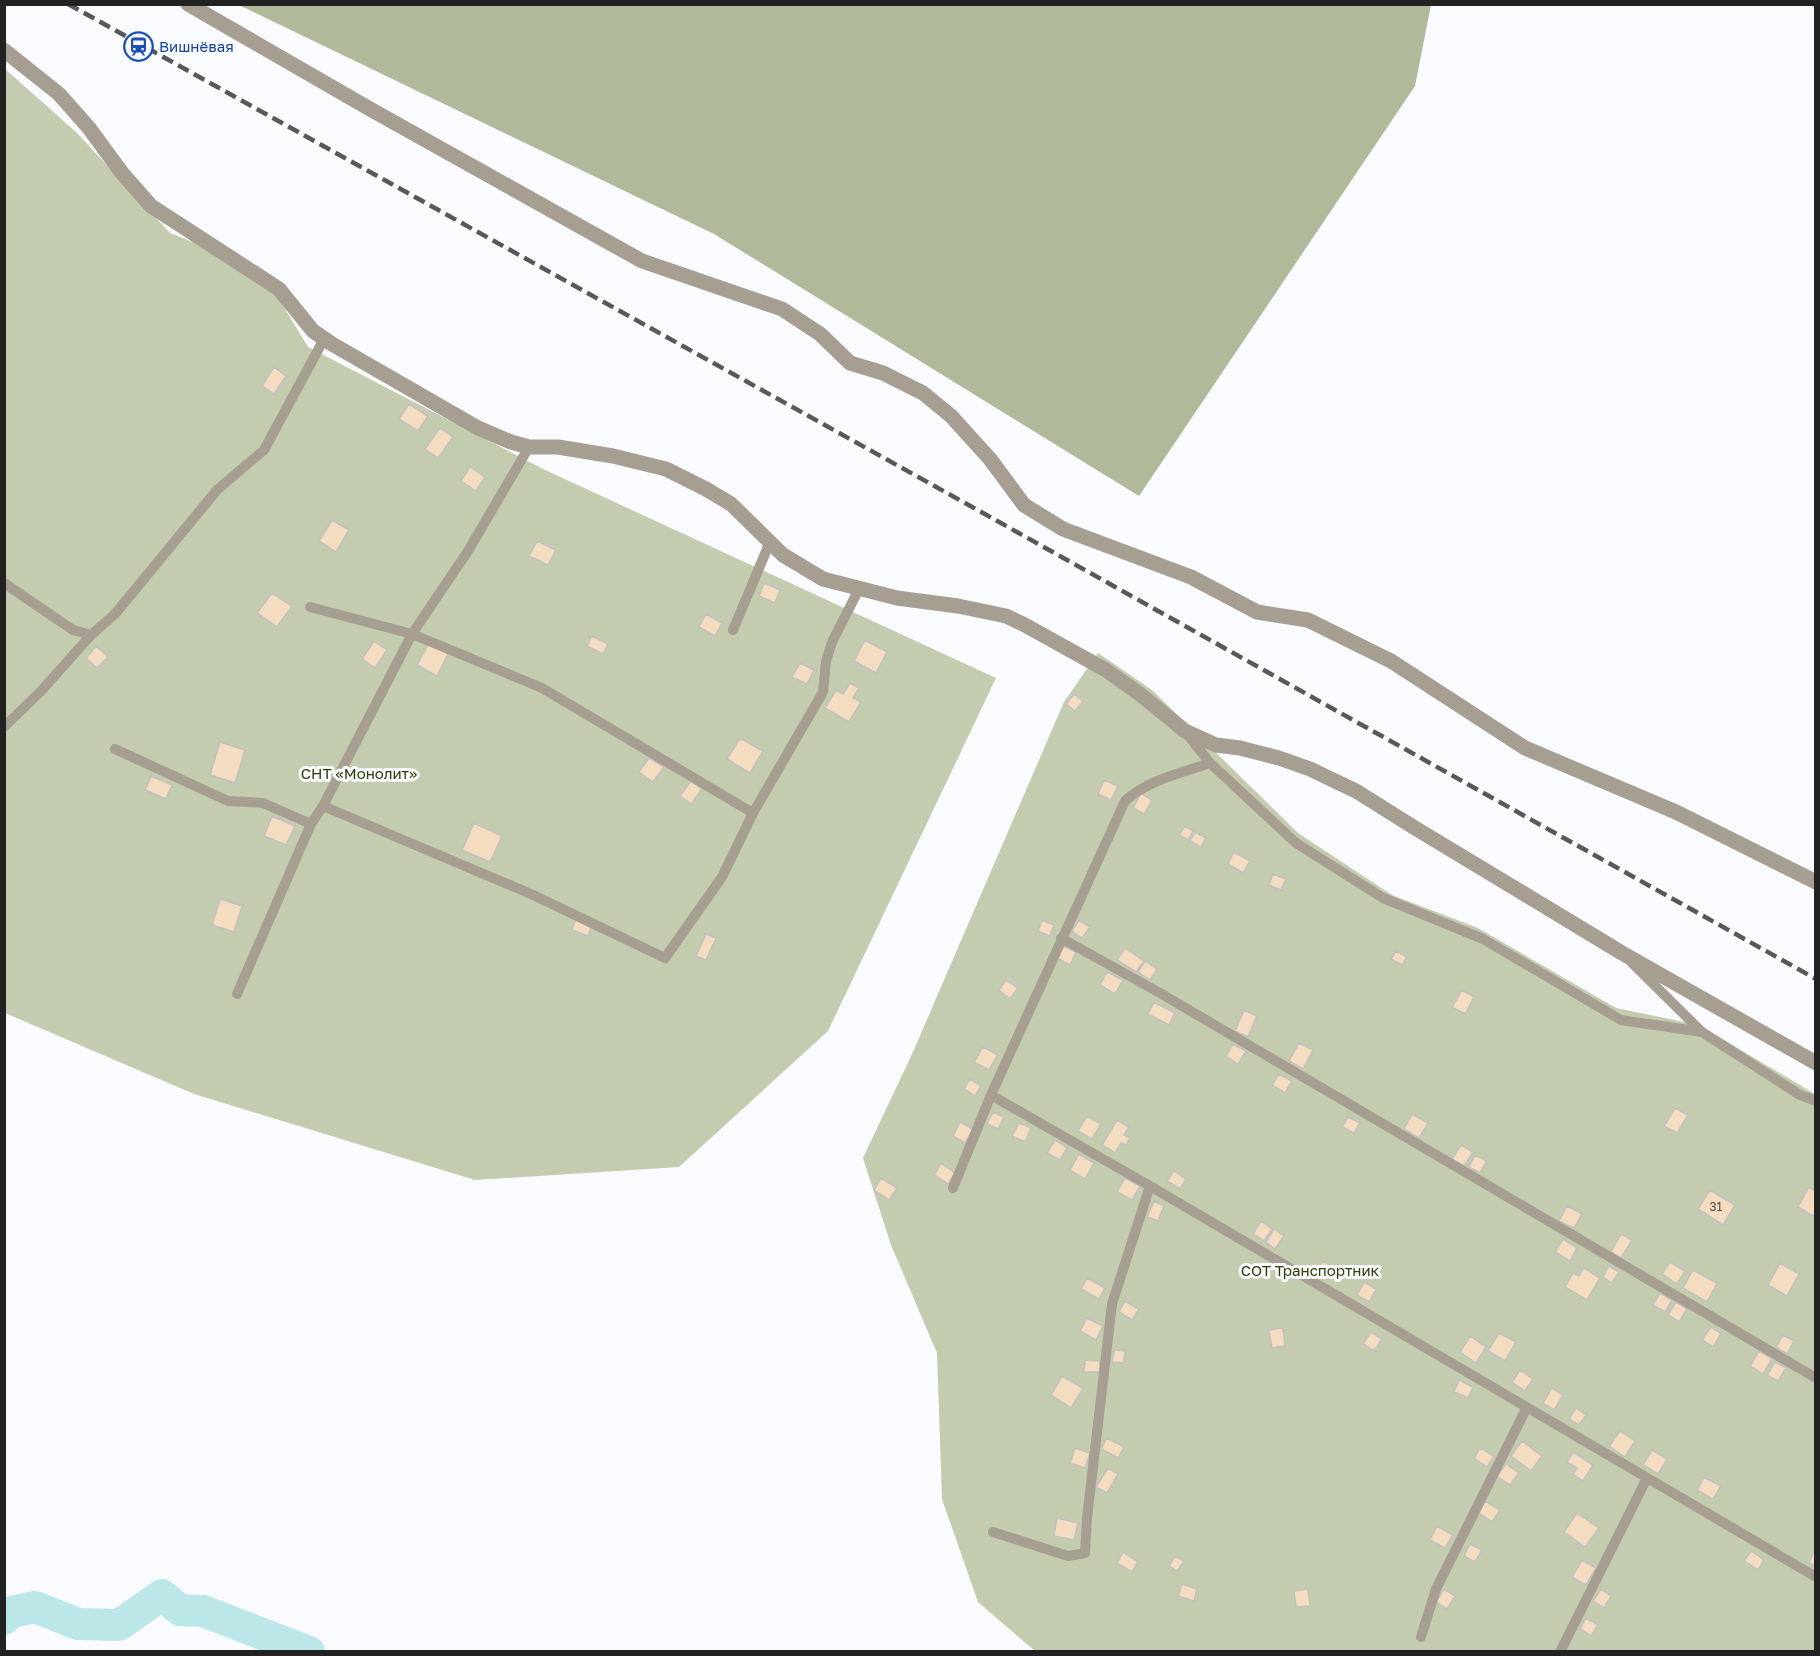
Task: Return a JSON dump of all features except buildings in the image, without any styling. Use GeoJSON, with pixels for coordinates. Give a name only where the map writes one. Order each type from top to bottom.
{"type":"FeatureCollection","features":[{"type":"Feature","properties":{"kind":"street"},"geometry":{"type":"LineString","coordinates":[[188,4],[370,110],[642,261],[782,309],[820,334],[850,363],[883,374],[923,393],[951,416],[982,450],[1024,505],[1063,529],[1191,577],[1257,612],[1308,620],[1391,661],[1525,748],[1676,812],[1815,882]]}},
{"type":"Feature","properties":{"kind":"street"},"geometry":{"type":"LineString","coordinates":[[4,50],[59,94],[151,206],[279,289],[313,331],[324,339],[478,428],[529,447],[558,447],[613,456],[666,469],[731,504],[783,555],[823,579],[897,598],[958,606],[1006,616],[1023,624],[1106,670],[1142,695],[1185,731],[1216,745],[1240,748],[1279,758],[1310,769],[1356,791],[1622,953],[1815,1063]]}},
{"type":"Feature","properties":{"kind":"lane"},"geometry":{"type":"LineString","coordinates":[[4,727],[115,614],[217,490],[264,450],[324,339]]}},
{"type":"Feature","properties":{"kind":"lane"},"geometry":{"type":"LineString","coordinates":[[237,994],[311,824],[323,806],[412,634],[468,551],[529,447]]}},
{"type":"Feature","properties":{"kind":"lane"},"geometry":{"type":"LineString","coordinates":[[733,630],[770,542]]}},
{"type":"Feature","properties":{"kind":"lane"},"geometry":{"type":"LineString","coordinates":[[4,583],[73,630],[91,636]]}},
{"type":"Feature","properties":{"kind":"lane"},"geometry":{"type":"LineString","coordinates":[[323,806],[531,894],[665,958],[722,877],[753,813],[824,692],[826,661],[832,642],[859,589]]}},
{"type":"Feature","properties":{"kind":"lane"},"geometry":{"type":"LineString","coordinates":[[310,607],[412,634],[542,688],[753,813]]}},
{"type":"Feature","properties":{"kind":"lane"},"geometry":{"type":"LineString","coordinates":[[1185,731],[1210,763],[1296,843],[1383,898],[1483,939],[1621,1020],[1702,1032]]}},
{"type":"Feature","properties":{"kind":"lane"},"geometry":{"type":"LineString","coordinates":[[115,749],[228,801],[263,803],[311,824]]}},
{"type":"Feature","properties":{"kind":"lane"},"geometry":{"type":"LineString","coordinates":[[954,1188],[991,1095],[1125,801],[1137,790],[1210,763]]}},
{"type":"Feature","properties":{"kind":"lane"},"geometry":{"type":"LineString","coordinates":[[1061,938],[1160,993],[1815,1378]]}},
{"type":"Feature","properties":{"kind":"lane"},"geometry":{"type":"LineString","coordinates":[[1622,953],[1702,1032],[1800,1095],[1815,1101]]}},
{"type":"Feature","properties":{"kind":"lane"},"geometry":{"type":"LineString","coordinates":[[991,1095],[1815,1577]]}},
{"type":"Feature","properties":{"kind":"lane"},"geometry":{"type":"LineString","coordinates":[[993,1532],[1068,1556],[1084,1553],[1112,1304],[1150,1186]]}},
{"type":"Feature","properties":{"kind":"lane"},"geometry":{"type":"LineString","coordinates":[[1421,1637],[1436,1589],[1527,1407]]}},
{"type":"Feature","properties":{"kind":"lane"},"geometry":{"type":"LineString","coordinates":[[1560,1652],[1647,1478]]}},
{"type":"Feature","properties":{"kind":"green space"},"geometry":{"type":"Polygon","coordinates":[[[1431,4],[1415,86],[1139,496],[714,234],[239,5],[1431,4]]]}},
{"type":"Feature","properties":{"kind":"green space","name":"СНТ «Монолит»"},"geometry":{"type":"Polygon","coordinates":[[[4,68],[77,133],[170,233],[261,269],[308,347],[543,469],[996,678],[828,1031],[679,1167],[475,1180],[194,1094],[5,1013],[4,68]]]}},
{"type":"Feature","properties":{"kind":"green space","name":"СОТ Транспортник"},"geometry":{"type":"Polygon","coordinates":[[[1098,653],[1152,690],[1298,833],[1392,895],[1478,928],[1616,1008],[1699,1025],[1815,1094],[1815,1651],[1035,1651],[978,1602],[942,1499],[937,1353],[891,1245],[863,1158],[913,1052],[1064,702],[1098,653]]]}},
{"type":"Feature","properties":{"kind":"waterway"},"geometry":{"type":"LineString","coordinates":[[4,1619],[12,1612],[35,1607],[78,1624],[119,1625],[162,1595],[180,1610],[203,1611],[309,1652]]}},
{"type":"Feature","properties":{"kind":"railway"},"geometry":{"type":"LineString","coordinates":[[68,4],[1816,979]]}},
{"type":"Feature","properties":{"kind":"place","name":"Вишнёвая"},"geometry":{"type":"Point","coordinates":[138,47]}}]}
